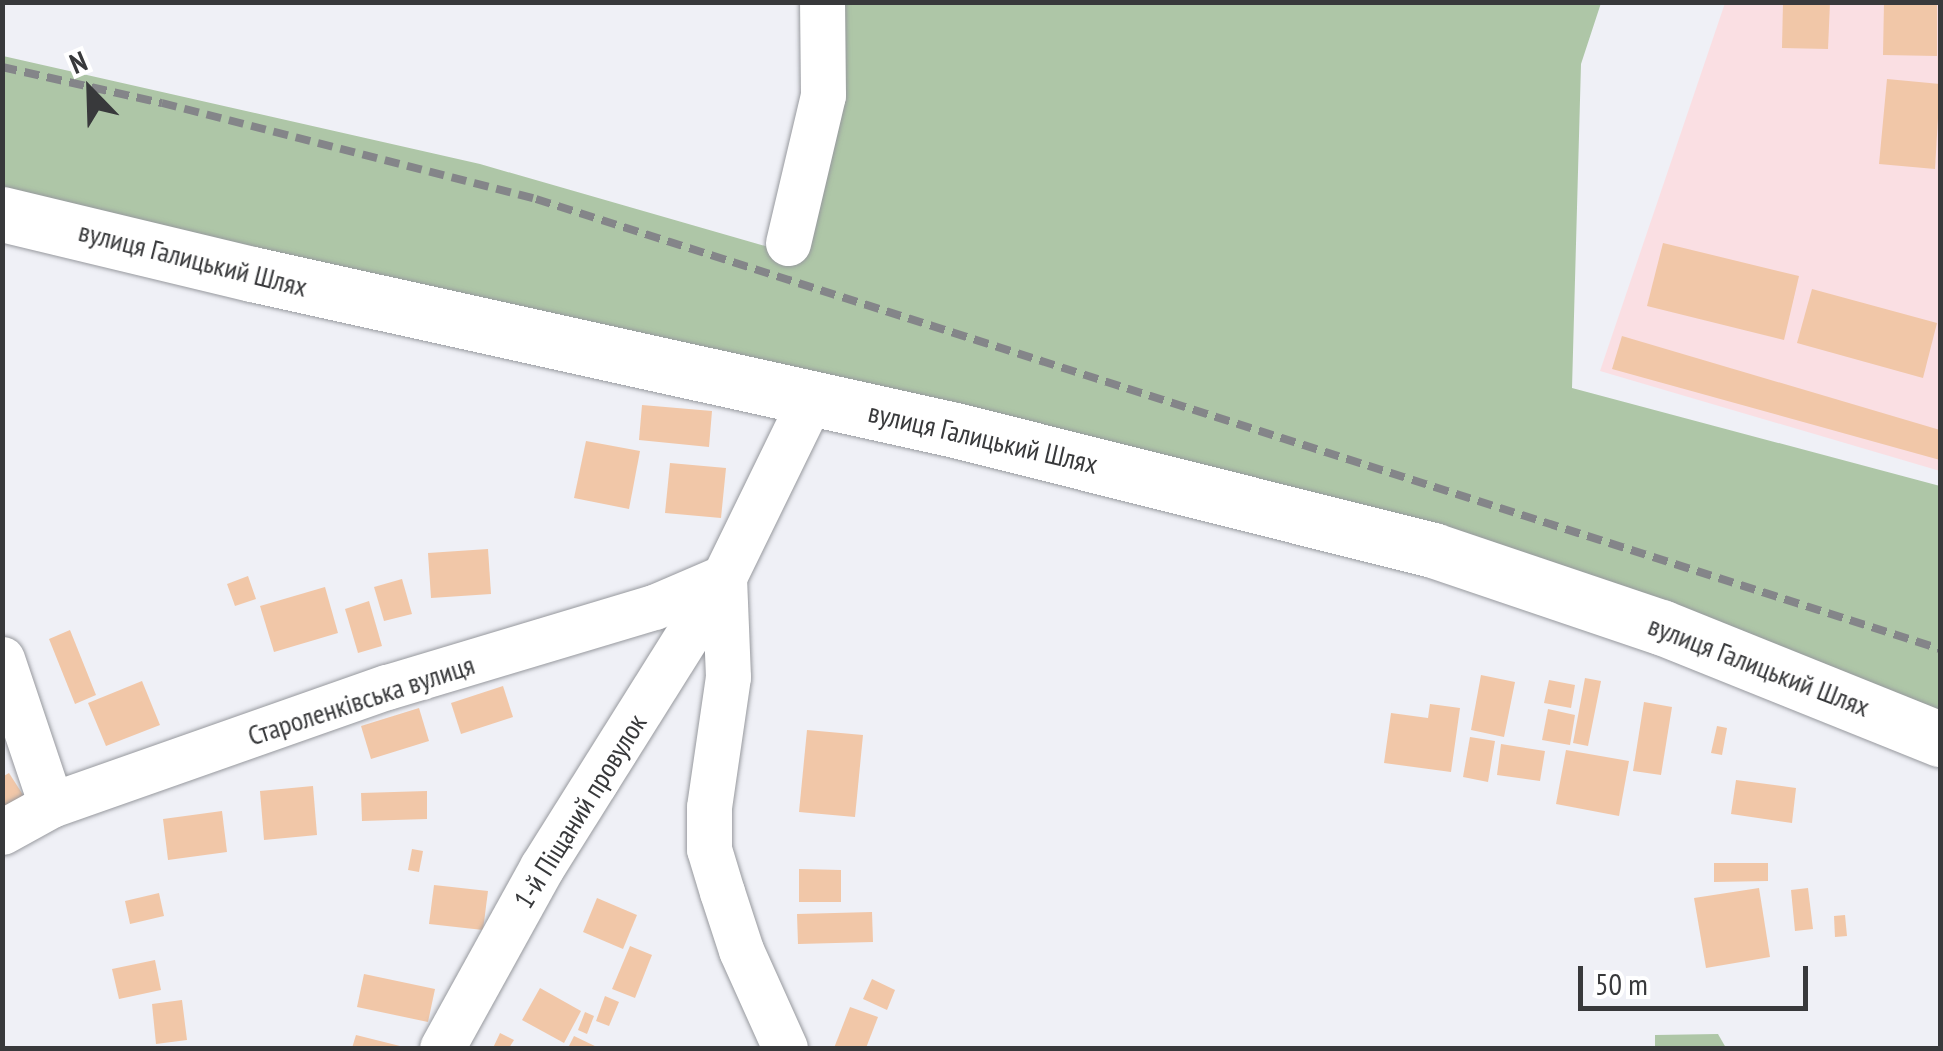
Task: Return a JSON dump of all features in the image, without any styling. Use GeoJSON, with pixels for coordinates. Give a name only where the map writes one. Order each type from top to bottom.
{"type":"FeatureCollection","features":[{"type":"Feature","properties":{"kind":"highway","name":"вулиця Галицький Шлях"},"geometry":{"type":"LineString","coordinates":[[2,214],[1217,493],[1432,550],[1661,627],[1940,740]]}},
{"type":"Feature","properties":{"kind":"street"},"geometry":{"type":"LineString","coordinates":[[788,243],[822,95],[822,2]]}},
{"type":"Feature","properties":{"kind":"street","name":"1-й Піщаний провулок"},"geometry":{"type":"LineString","coordinates":[[442,1048],[542,867],[724,578],[811,399]]}},
{"type":"Feature","properties":{"kind":"street"},"geometry":{"type":"LineString","coordinates":[[724,578],[728,677],[718,725],[710,849],[741,950],[784,1048]]}},
{"type":"Feature","properties":{"kind":"street","name":"Староленківська вулиця"},"geometry":{"type":"LineString","coordinates":[[2,832],[51,805],[387,686],[654,607],[724,578]]}},
{"type":"Feature","properties":{"kind":"street"},"geometry":{"type":"LineString","coordinates":[[2,660],[51,805]]}},
{"type":"Feature","properties":{"kind":"shaded area"},"geometry":{"type":"Polygon","coordinates":[[[1725,3],[1940,3],[1940,471],[1600,371],[1725,3]]]}},
{"type":"Feature","properties":{"kind":"green space"},"geometry":{"type":"Polygon","coordinates":[[[811,3],[1601,3],[1581,64],[1572,388],[1940,486],[1940,752],[1751,668],[1215,508],[3,227],[3,56],[480,164],[772,248],[815,74],[811,3]]]}},
{"type":"Feature","properties":{"kind":"green space"},"geometry":{"type":"Polygon","coordinates":[[[1718,1034],[1726,1048],[1655,1048],[1655,1035],[1718,1034]]]}},
{"type":"Feature","properties":{"kind":"building"},"geometry":{"type":"Polygon","coordinates":[[[1783,2],[1830,2],[1828,49],[1782,48],[1783,2]]]}},
{"type":"Feature","properties":{"kind":"building"},"geometry":{"type":"Polygon","coordinates":[[[1884,2],[1937,2],[1937,56],[1883,55],[1884,2]]]}},
{"type":"Feature","properties":{"kind":"building"},"geometry":{"type":"Polygon","coordinates":[[[1887,79],[1940,84],[1935,169],[1879,164],[1887,79]]]}},
{"type":"Feature","properties":{"kind":"building"},"geometry":{"type":"Polygon","coordinates":[[[1663,243],[1799,276],[1784,340],[1647,306],[1663,243]]]}},
{"type":"Feature","properties":{"kind":"building"},"geometry":{"type":"Polygon","coordinates":[[[1812,289],[1937,323],[1923,378],[1797,343],[1812,289]]]}},
{"type":"Feature","properties":{"kind":"building"},"geometry":{"type":"Polygon","coordinates":[[[1622,336],[1940,430],[1940,460],[1612,369],[1622,336]]]}},
{"type":"Feature","properties":{"kind":"building"},"geometry":{"type":"Polygon","coordinates":[[[642,405],[712,411],[709,447],[639,440],[642,405]]]}},
{"type":"Feature","properties":{"kind":"building"},"geometry":{"type":"Polygon","coordinates":[[[586,441],[640,451],[629,509],[574,498],[586,441]]]}},
{"type":"Feature","properties":{"kind":"building"},"geometry":{"type":"Polygon","coordinates":[[[670,463],[726,468],[721,518],[665,513],[670,463]]]}},
{"type":"Feature","properties":{"kind":"building"},"geometry":{"type":"Polygon","coordinates":[[[488,549],[491,594],[431,598],[428,553],[488,549]]]}},
{"type":"Feature","properties":{"kind":"building"},"geometry":{"type":"Polygon","coordinates":[[[248,576],[256,599],[235,606],[227,584],[248,576]]]}},
{"type":"Feature","properties":{"kind":"building"},"geometry":{"type":"Polygon","coordinates":[[[402,579],[412,614],[384,621],[374,587],[402,579]]]}},
{"type":"Feature","properties":{"kind":"building"},"geometry":{"type":"Polygon","coordinates":[[[325,587],[338,633],[274,652],[260,606],[325,587]]]}},
{"type":"Feature","properties":{"kind":"building"},"geometry":{"type":"Polygon","coordinates":[[[369,601],[382,646],[358,653],[345,609],[369,601]]]}},
{"type":"Feature","properties":{"kind":"building"},"geometry":{"type":"Polygon","coordinates":[[[70,630],[96,695],[75,704],[49,639],[70,630]]]}},
{"type":"Feature","properties":{"kind":"building"},"geometry":{"type":"Polygon","coordinates":[[[1481,675],[1515,682],[1504,737],[1471,730],[1481,675]]]}},
{"type":"Feature","properties":{"kind":"building"},"geometry":{"type":"Polygon","coordinates":[[[1585,678],[1601,681],[1588,746],[1573,743],[1585,678]]]}},
{"type":"Feature","properties":{"kind":"building"},"geometry":{"type":"Polygon","coordinates":[[[1549,680],[1575,685],[1571,708],[1544,703],[1549,680]]]}},
{"type":"Feature","properties":{"kind":"building"},"geometry":{"type":"Polygon","coordinates":[[[142,681],[160,725],[106,746],[88,703],[142,681]]]}},
{"type":"Feature","properties":{"kind":"building"},"geometry":{"type":"Polygon","coordinates":[[[503,686],[513,717],[461,734],[451,703],[503,686]]]}},
{"type":"Feature","properties":{"kind":"building"},"geometry":{"type":"Polygon","coordinates":[[[1644,702],[1672,707],[1661,775],[1633,771],[1644,702]]]}},
{"type":"Feature","properties":{"kind":"building"},"geometry":{"type":"Polygon","coordinates":[[[1430,704],[1460,708],[1451,772],[1384,763],[1391,713],[1428,718],[1430,704]]]}},
{"type":"Feature","properties":{"kind":"building"},"geometry":{"type":"Polygon","coordinates":[[[419,708],[429,741],[371,759],[361,726],[419,708]]]}},
{"type":"Feature","properties":{"kind":"building"},"geometry":{"type":"Polygon","coordinates":[[[1548,709],[1575,715],[1570,745],[1542,740],[1548,709]]]}},
{"type":"Feature","properties":{"kind":"building"},"geometry":{"type":"Polygon","coordinates":[[[1717,726],[1727,728],[1722,755],[1711,753],[1717,726]]]}},
{"type":"Feature","properties":{"kind":"building"},"geometry":{"type":"Polygon","coordinates":[[[807,730],[863,735],[855,817],[799,812],[807,730]]]}},
{"type":"Feature","properties":{"kind":"building"},"geometry":{"type":"Polygon","coordinates":[[[1470,737],[1495,741],[1488,782],[1463,777],[1470,737]]]}},
{"type":"Feature","properties":{"kind":"building"},"geometry":{"type":"Polygon","coordinates":[[[1501,744],[1545,751],[1540,781],[1497,775],[1501,744]]]}},
{"type":"Feature","properties":{"kind":"building"},"geometry":{"type":"Polygon","coordinates":[[[1566,750],[1629,761],[1619,816],[1556,804],[1566,750]]]}},
{"type":"Feature","properties":{"kind":"building"},"geometry":{"type":"Polygon","coordinates":[[[9,773],[27,801],[2,816],[2,777],[9,773]]]}},
{"type":"Feature","properties":{"kind":"building"},"geometry":{"type":"Polygon","coordinates":[[[1736,780],[1796,788],[1792,823],[1731,814],[1736,780]]]}},
{"type":"Feature","properties":{"kind":"building"},"geometry":{"type":"Polygon","coordinates":[[[313,786],[317,835],[264,840],[260,791],[313,786]]]}},
{"type":"Feature","properties":{"kind":"building"},"geometry":{"type":"Polygon","coordinates":[[[427,791],[427,819],[362,821],[361,793],[427,791]]]}},
{"type":"Feature","properties":{"kind":"building"},"geometry":{"type":"Polygon","coordinates":[[[222,811],[227,852],[168,860],[163,819],[222,811]]]}},
{"type":"Feature","properties":{"kind":"building"},"geometry":{"type":"Polygon","coordinates":[[[412,849],[423,851],[419,872],[408,870],[412,849]]]}},
{"type":"Feature","properties":{"kind":"building"},"geometry":{"type":"Polygon","coordinates":[[[1714,863],[1768,863],[1768,881],[1714,882],[1714,863]]]}},
{"type":"Feature","properties":{"kind":"building"},"geometry":{"type":"Polygon","coordinates":[[[799,869],[841,870],[841,902],[799,902],[799,869]]]}},
{"type":"Feature","properties":{"kind":"building"},"geometry":{"type":"Polygon","coordinates":[[[434,885],[488,891],[483,930],[429,924],[434,885]]]}},
{"type":"Feature","properties":{"kind":"building"},"geometry":{"type":"Polygon","coordinates":[[[1759,888],[1770,957],[1706,968],[1694,898],[1759,888]]]}},
{"type":"Feature","properties":{"kind":"building"},"geometry":{"type":"Polygon","coordinates":[[[1808,888],[1813,929],[1795,931],[1791,890],[1808,888]]]}},
{"type":"Feature","properties":{"kind":"building"},"geometry":{"type":"Polygon","coordinates":[[[159,893],[164,916],[130,924],[125,901],[159,893]]]}},
{"type":"Feature","properties":{"kind":"building"},"geometry":{"type":"Polygon","coordinates":[[[597,898],[637,915],[623,949],[583,932],[597,898]]]}},
{"type":"Feature","properties":{"kind":"building"},"geometry":{"type":"Polygon","coordinates":[[[872,912],[873,942],[798,944],[797,914],[872,912]]]}},
{"type":"Feature","properties":{"kind":"building"},"geometry":{"type":"Polygon","coordinates":[[[1845,915],[1847,936],[1835,937],[1834,916],[1845,915]]]}},
{"type":"Feature","properties":{"kind":"building"},"geometry":{"type":"Polygon","coordinates":[[[630,946],[652,955],[635,998],[612,989],[630,946]]]}},
{"type":"Feature","properties":{"kind":"building"},"geometry":{"type":"Polygon","coordinates":[[[155,960],[161,990],[119,999],[112,969],[155,960]]]}},
{"type":"Feature","properties":{"kind":"building"},"geometry":{"type":"Polygon","coordinates":[[[364,974],[435,989],[428,1022],[357,1007],[364,974]]]}},
{"type":"Feature","properties":{"kind":"building"},"geometry":{"type":"Polygon","coordinates":[[[872,979],[895,990],[887,1010],[863,999],[872,979]]]}},
{"type":"Feature","properties":{"kind":"building"},"geometry":{"type":"Polygon","coordinates":[[[540,988],[581,1011],[564,1043],[522,1020],[540,988]]]}},
{"type":"Feature","properties":{"kind":"building"},"geometry":{"type":"Polygon","coordinates":[[[605,996],[619,1002],[609,1026],[596,1021],[605,996]]]}},
{"type":"Feature","properties":{"kind":"building"},"geometry":{"type":"Polygon","coordinates":[[[182,1000],[187,1040],[156,1044],[152,1004],[182,1000]]]}},
{"type":"Feature","properties":{"kind":"building"},"geometry":{"type":"Polygon","coordinates":[[[850,1007],[878,1017],[866,1048],[834,1048],[850,1007]]]}},
{"type":"Feature","properties":{"kind":"building"},"geometry":{"type":"Polygon","coordinates":[[[585,1012],[594,1016],[587,1034],[578,1030],[585,1012]]]}},
{"type":"Feature","properties":{"kind":"building"},"geometry":{"type":"Polygon","coordinates":[[[500,1033],[514,1040],[509,1048],[493,1048],[500,1033]]]}},
{"type":"Feature","properties":{"kind":"building"},"geometry":{"type":"Polygon","coordinates":[[[356,1035],[404,1047],[404,1048],[352,1048],[356,1035]]]}},
{"type":"Feature","properties":{"kind":"building"},"geometry":{"type":"Polygon","coordinates":[[[574,1036],[599,1048],[568,1048],[574,1036]]]}},
{"type":"Feature","properties":{"kind":"railway"},"geometry":{"type":"LineString","coordinates":[[2,67],[162,103],[536,199],[1940,649]]}}]}
